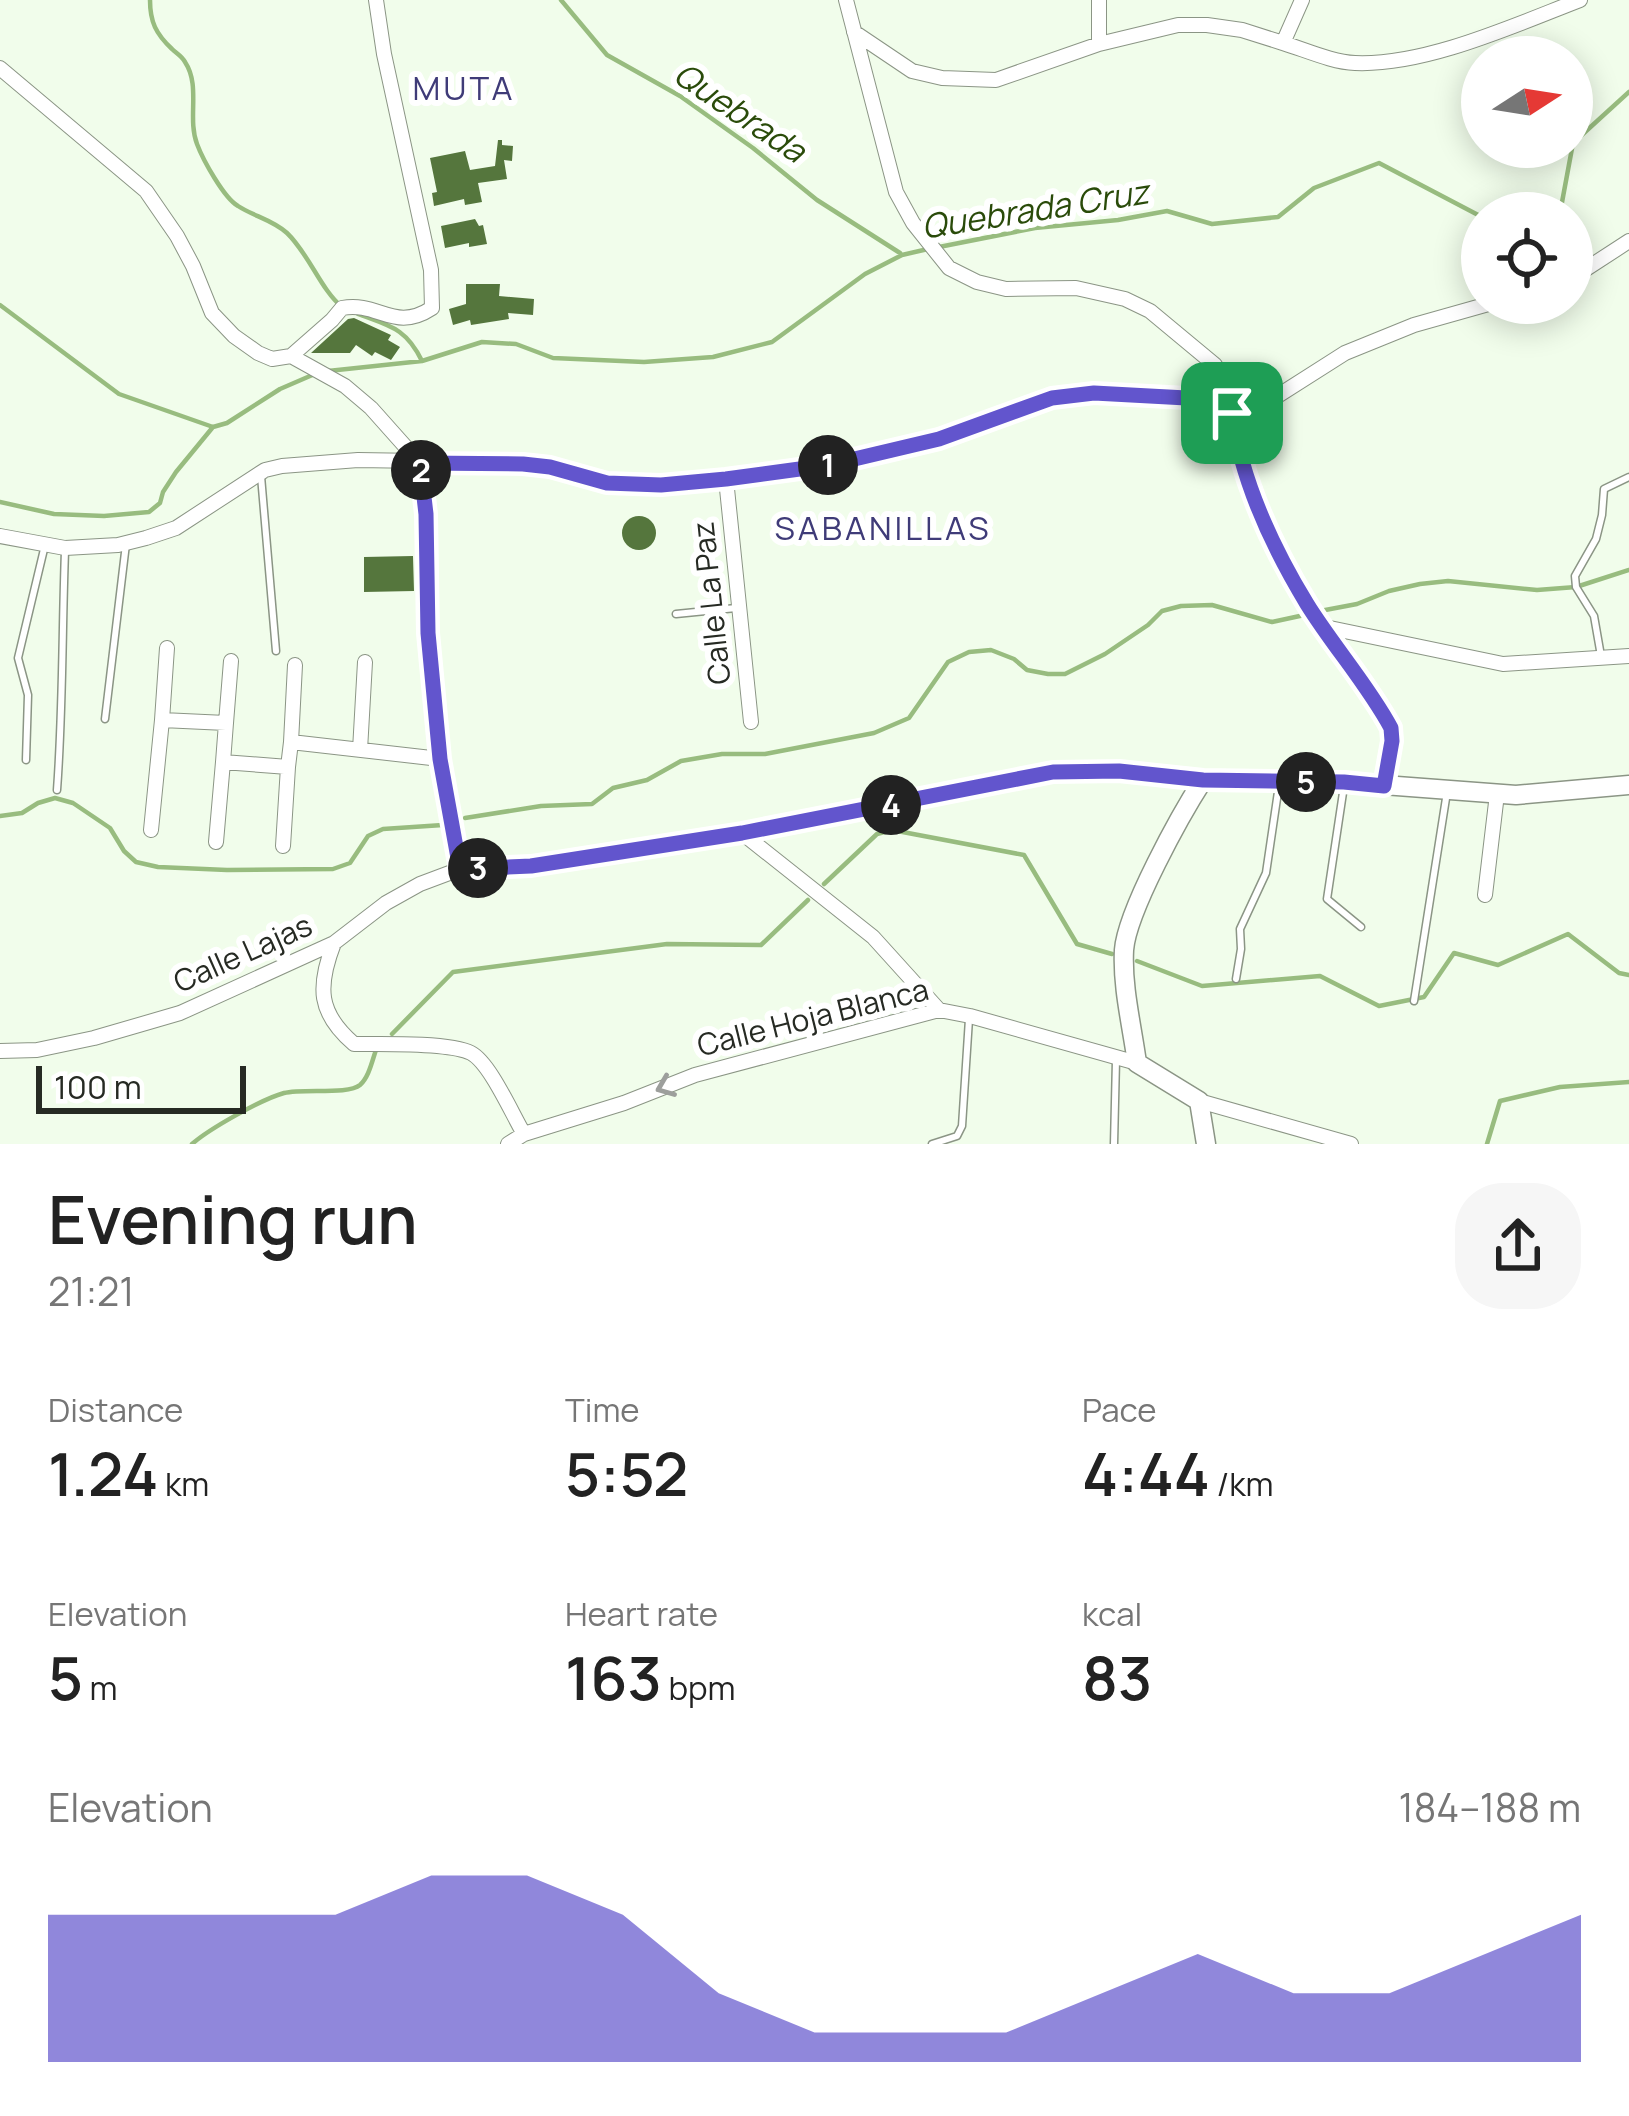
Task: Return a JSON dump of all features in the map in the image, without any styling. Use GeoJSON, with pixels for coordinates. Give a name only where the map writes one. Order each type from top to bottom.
{"type":"FeatureCollection","features":[{"type":"Feature","properties":{"kind":"main road"},"geometry":{"type":"LineString","coordinates":[[1206,1144],[1199,1101],[1137,1063],[1124,946],[1156,867],[1203,780],[1344,782],[1516,795],[1629,784]]}},
{"type":"Feature","properties":{"kind":"street"},"geometry":{"type":"LineString","coordinates":[[291,356],[340,310],[352,306],[416,319],[432,308],[431,270],[376,0]]}},
{"type":"Feature","properties":{"kind":"street"},"geometry":{"type":"LineString","coordinates":[[846,0],[896,191],[913,223],[950,268],[977,282],[1006,289],[1076,288],[1125,299],[1150,311],[1215,365],[1227,384],[1237,446],[1263,515],[1309,608],[1391,728],[1384,786]]}},
{"type":"Feature","properties":{"kind":"street"},"geometry":{"type":"LineString","coordinates":[[1099,0],[1099,44]]}},
{"type":"Feature","properties":{"kind":"street"},"geometry":{"type":"LineString","coordinates":[[1283,43],[1302,0]]}},
{"type":"Feature","properties":{"kind":"street"},"geometry":{"type":"LineString","coordinates":[[854,32],[912,71],[942,78],[996,80],[1099,44],[1178,25],[1242,30],[1352,64],[1381,62],[1447,49],[1580,0]]}},
{"type":"Feature","properties":{"kind":"street"},"geometry":{"type":"LineString","coordinates":[[0,68],[146,191],[177,236],[212,313],[234,336],[257,353],[272,358],[291,356],[345,386],[420,463],[440,759],[460,869]]}},
{"type":"Feature","properties":{"kind":"street"},"geometry":{"type":"LineString","coordinates":[[1593,264],[1629,241]]}},
{"type":"Feature","properties":{"kind":"street"},"geometry":{"type":"LineString","coordinates":[[0,536],[65,548],[126,543],[176,527],[261,473],[282,466],[358,460],[523,464],[607,483],[661,485],[829,465],[939,439],[1052,398],[1094,393],[1205,399],[1232,413],[1257,409],[1345,353],[1461,312]]}},
{"type":"Feature","properties":{"kind":"street","name":"Calle La Paz"},"geometry":{"type":"LineString","coordinates":[[726,479],[751,722]]}},
{"type":"Feature","properties":{"kind":"street"},"geometry":{"type":"LineString","coordinates":[[1324,627],[1503,664],[1629,656]]}},
{"type":"Feature","properties":{"kind":"street"},"geometry":{"type":"LineString","coordinates":[[151,830],[167,648]]}},
{"type":"Feature","properties":{"kind":"street"},"geometry":{"type":"LineString","coordinates":[[216,842],[231,662]]}},
{"type":"Feature","properties":{"kind":"street"},"geometry":{"type":"LineString","coordinates":[[360,750],[365,662]]}},
{"type":"Feature","properties":{"kind":"street"},"geometry":{"type":"LineString","coordinates":[[283,846],[295,665]]}},
{"type":"Feature","properties":{"kind":"street"},"geometry":{"type":"LineString","coordinates":[[162,720],[226,723]]}},
{"type":"Feature","properties":{"kind":"street"},"geometry":{"type":"LineString","coordinates":[[291,742],[440,759]]}},
{"type":"Feature","properties":{"kind":"street"},"geometry":{"type":"LineString","coordinates":[[223,762],[288,767]]}},
{"type":"Feature","properties":{"kind":"street","name":"Calle Lajas"},"geometry":{"type":"LineString","coordinates":[[0,1051],[37,1050],[94,1038],[180,1012],[334,944],[386,903],[460,869],[531,866],[742,833],[1053,772],[1119,771],[1203,780]]}},
{"type":"Feature","properties":{"kind":"street"},"geometry":{"type":"LineString","coordinates":[[1485,896],[1497,794]]}},
{"type":"Feature","properties":{"kind":"street"},"geometry":{"type":"LineString","coordinates":[[742,833],[873,937],[939,1010]]}},
{"type":"Feature","properties":{"kind":"street"},"geometry":{"type":"LineString","coordinates":[[334,944],[325,966],[324,991],[326,1013],[337,1029],[353,1044],[428,1045],[471,1053],[494,1078],[524,1139]]}},
{"type":"Feature","properties":{"kind":"street","name":"Calle Hoja Blanca"},"geometry":{"type":"LineString","coordinates":[[508,1144],[695,1075],[939,1010],[1137,1063]]}},
{"type":"Feature","properties":{"kind":"street"},"geometry":{"type":"LineString","coordinates":[[1199,1101],[1352,1144]]}},
{"type":"Feature","properties":{"kind":"lane"},"geometry":{"type":"LineString","coordinates":[[261,473],[276,651]]}},
{"type":"Feature","properties":{"kind":"lane"},"geometry":{"type":"LineString","coordinates":[[1602,659],[1594,616],[1576,587],[1575,576],[1596,538],[1604,489],[1629,477]]}},
{"type":"Feature","properties":{"kind":"lane"},"geometry":{"type":"LineString","coordinates":[[105,719],[126,543]]}},
{"type":"Feature","properties":{"kind":"lane"},"geometry":{"type":"LineString","coordinates":[[26,760],[28,695],[18,658],[45,545]]}},
{"type":"Feature","properties":{"kind":"lane"},"geometry":{"type":"LineString","coordinates":[[57,790],[65,548]]}},
{"type":"Feature","properties":{"kind":"lane"},"geometry":{"type":"LineString","coordinates":[[676,614],[740,608]]}},
{"type":"Feature","properties":{"kind":"lane"},"geometry":{"type":"LineString","coordinates":[[1236,979],[1240,929],[1266,873],[1279,781]]}},
{"type":"Feature","properties":{"kind":"lane"},"geometry":{"type":"LineString","coordinates":[[1344,782],[1327,899],[1361,927]]}},
{"type":"Feature","properties":{"kind":"lane"},"geometry":{"type":"LineString","coordinates":[[1414,1001],[1447,792]]}},
{"type":"Feature","properties":{"kind":"lane"},"geometry":{"type":"LineString","coordinates":[[932,1144],[957,1136],[962,1126],[970,1016]]}},
{"type":"Feature","properties":{"kind":"lane"},"geometry":{"type":"LineString","coordinates":[[1114,1144],[1116,1057]]}},
{"type":"Feature","properties":{"kind":"building"},"geometry":{"type":"Polygon","coordinates":[[[498,140],[513,146],[512,161],[504,160],[507,179],[478,183],[482,202],[465,205],[464,199],[434,206],[432,193],[437,192],[430,158],[465,151],[470,170],[495,166],[498,140]]]}},
{"type":"Feature","properties":{"kind":"building"},"geometry":{"type":"Polygon","coordinates":[[[475,219],[483,225],[487,244],[445,248],[441,226],[475,219]]]}},
{"type":"Feature","properties":{"kind":"building"},"geometry":{"type":"Polygon","coordinates":[[[466,284],[500,284],[499,296],[534,299],[533,315],[508,313],[509,319],[453,325],[449,309],[466,304],[466,284]]]}},
{"type":"Feature","properties":{"kind":"building"},"geometry":{"type":"Polygon","coordinates":[[[354,318],[391,335],[388,340],[400,347],[391,360],[375,352],[372,356],[356,345],[350,353],[311,353],[354,318]]]}},
{"type":"Feature","properties":{"kind":"building"},"geometry":{"type":"Polygon","coordinates":[[[639,516],[651,521],[656,533],[651,545],[639,550],[627,545],[622,533],[627,521],[639,516]]]}},
{"type":"Feature","properties":{"kind":"building"},"geometry":{"type":"Polygon","coordinates":[[[413,556],[414,591],[364,592],[364,557],[413,556]]]}},
{"type":"Feature","properties":{"kind":"waterway"},"geometry":{"type":"LineString","coordinates":[[150,0],[158,33],[190,71],[194,134],[214,178],[238,206],[287,233],[342,307]]}},
{"type":"Feature","properties":{"kind":"waterway","name":"Quebrada"},"geometry":{"type":"LineString","coordinates":[[561,0],[607,55],[680,96],[817,200],[900,253]]}},
{"type":"Feature","properties":{"kind":"waterway","name":"Quebrada Cruz"},"geometry":{"type":"LineString","coordinates":[[1564,192],[1573,143],[1629,92]]}},
{"type":"Feature","properties":{"kind":"waterway","name":"Quebrada Cruz"},"geometry":{"type":"LineString","coordinates":[[939,247],[1035,228],[1167,211],[1212,224],[1278,217],[1314,188],[1379,163],[1461,206]]}},
{"type":"Feature","properties":{"kind":"waterway","name":"Quebrada Cruz"},"geometry":{"type":"LineString","coordinates":[[328,371],[422,361],[482,342],[516,344],[553,358],[644,362],[713,357],[772,342],[865,274],[902,255],[928,249]]}},
{"type":"Feature","properties":{"kind":"waterway","name":"Quebrada Cruz"},"geometry":{"type":"LineString","coordinates":[[0,305],[119,394],[213,427],[317,373]]}},
{"type":"Feature","properties":{"kind":"waterway"},"geometry":{"type":"LineString","coordinates":[[358,314],[403,335],[422,361]]}},
{"type":"Feature","properties":{"kind":"waterway"},"geometry":{"type":"LineString","coordinates":[[0,502],[54,514],[149,512],[213,427]]}},
{"type":"Feature","properties":{"kind":"waterway"},"geometry":{"type":"LineString","coordinates":[[1320,611],[1420,584],[1448,581],[1537,590],[1576,587],[1629,570]]}},
{"type":"Feature","properties":{"kind":"waterway"},"geometry":{"type":"LineString","coordinates":[[465,818],[541,806],[592,804],[613,788],[647,780],[681,761],[765,754],[874,733],[909,718],[948,662],[969,652],[991,650],[1027,670],[1065,674],[1105,654],[1162,611],[1181,606],[1212,605],[1272,622],[1309,614]]}},
{"type":"Feature","properties":{"kind":"waterway"},"geometry":{"type":"LineString","coordinates":[[0,816],[22,813],[55,798],[73,803],[110,828],[136,862],[227,870],[333,869],[350,863],[368,836],[383,829],[443,825]]}},
{"type":"Feature","properties":{"kind":"waterway"},"geometry":{"type":"LineString","coordinates":[[824,884],[877,834],[892,830],[1024,855],[1077,944],[1112,954]]}},
{"type":"Feature","properties":{"kind":"waterway"},"geometry":{"type":"LineString","coordinates":[[392,1034],[453,972],[667,944],[761,945],[808,900]]}},
{"type":"Feature","properties":{"kind":"waterway"},"geometry":{"type":"LineString","coordinates":[[1137,961],[1202,986],[1320,976],[1379,1006],[1424,997],[1454,953],[1498,965],[1568,934],[1619,973],[1629,975]]}},
{"type":"Feature","properties":{"kind":"waterway"},"geometry":{"type":"LineString","coordinates":[[192,1144],[274,1096],[360,1085],[376,1050]]}},
{"type":"Feature","properties":{"kind":"waterway"},"geometry":{"type":"LineString","coordinates":[[1487,1144],[1500,1101],[1560,1087],[1629,1082]]}},
{"type":"Feature","properties":{"kind":"district","name":"MUTA"},"geometry":{"type":"Point","coordinates":[464,88]}},
{"type":"Feature","properties":{"kind":"district","name":"SABANILLAS"},"geometry":{"type":"Point","coordinates":[883,528]}},
{"type":"Feature","properties":{"kind":"route"},"geometry":{"type":"LineString","coordinates":[[1094,393],[1205,399],[1232,413],[1237,446],[1288,568],[1309,608],[1391,728],[1384,786],[1203,780],[1119,771],[1053,772],[742,833],[531,866],[460,869],[440,759],[420,463],[523,464],[607,483],[661,485],[829,465],[939,439],[1052,398],[1094,393]]}}]}
